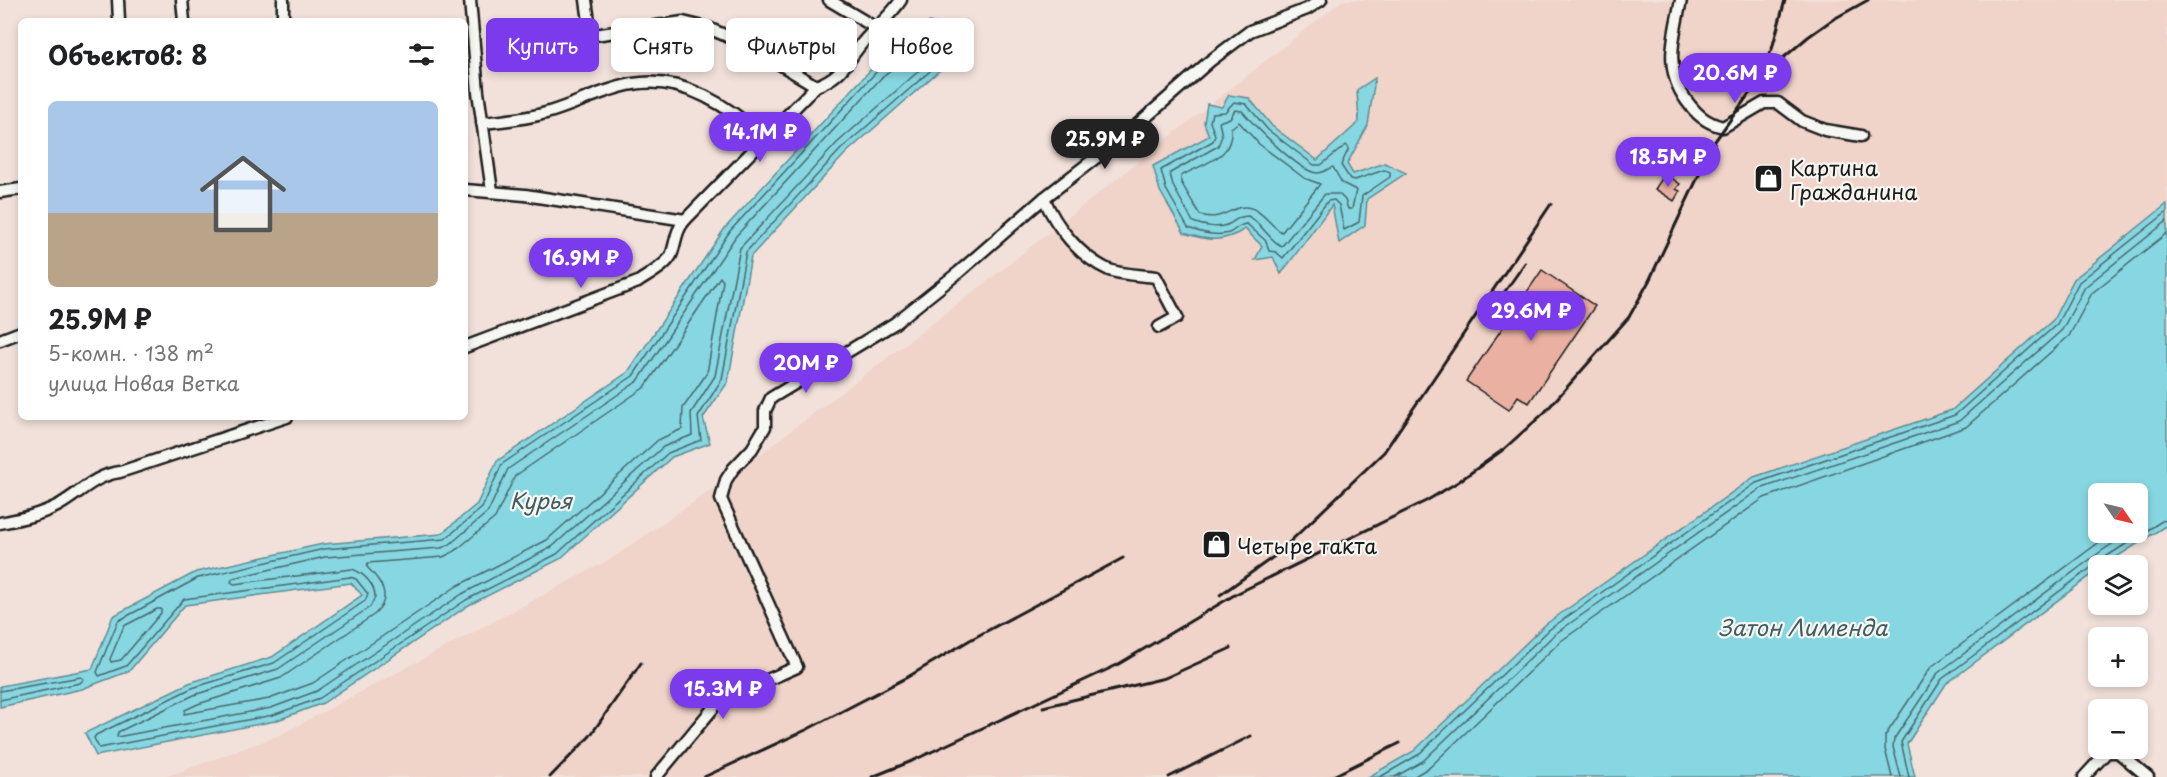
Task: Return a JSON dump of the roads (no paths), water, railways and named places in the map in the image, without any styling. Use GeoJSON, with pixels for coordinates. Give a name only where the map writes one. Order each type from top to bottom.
{"type":"FeatureCollection","features":[{"type":"Feature","properties":{"kind":"street"},"geometry":{"type":"LineString","coordinates":[[118,0],[118,18]]}},
{"type":"Feature","properties":{"kind":"street"},"geometry":{"type":"LineString","coordinates":[[182,0],[184,18]]}},
{"type":"Feature","properties":{"kind":"street"},"geometry":{"type":"LineString","coordinates":[[283,0],[283,18]]}},
{"type":"Feature","properties":{"kind":"street"},"geometry":{"type":"LineString","coordinates":[[470,0],[482,123],[492,191]]}},
{"type":"Feature","properties":{"kind":"street"},"geometry":{"type":"LineString","coordinates":[[586,0],[589,18]]}},
{"type":"Feature","properties":{"kind":"street"},"geometry":{"type":"LineString","coordinates":[[829,0],[869,24]]}},
{"type":"Feature","properties":{"kind":"street"},"geometry":{"type":"LineString","coordinates":[[887,18],[901,0]]}},
{"type":"Feature","properties":{"kind":"street"},"geometry":{"type":"LineString","coordinates":[[656,777],[719,702],[797,667],[722,500],[726,480],[752,449],[765,427],[765,411],[771,398],[895,324],[1044,198],[1120,139],[1175,94],[1210,61],[1250,31],[1307,9],[1322,0]]}},
{"type":"Feature","properties":{"kind":"street"},"geometry":{"type":"LineString","coordinates":[[1681,0],[1674,38],[1672,71],[1680,92],[1693,112],[1709,123],[1723,127],[1764,103],[1778,103],[1802,122],[1825,130],[1861,136]]}},
{"type":"Feature","properties":{"kind":"street"},"geometry":{"type":"LineString","coordinates":[[599,34],[648,29],[683,22],[708,28],[748,45],[816,86]]}},
{"type":"Feature","properties":{"kind":"street"},"geometry":{"type":"LineString","coordinates":[[468,346],[638,282],[672,256],[675,239],[685,220],[816,86],[833,79],[843,69],[869,35]]}},
{"type":"Feature","properties":{"kind":"street"},"geometry":{"type":"LineString","coordinates":[[482,123],[547,113],[608,90],[635,83],[674,84],[704,96],[741,117],[764,138]]}},
{"type":"Feature","properties":{"kind":"street"},"geometry":{"type":"LineString","coordinates":[[0,192],[18,189]]}},
{"type":"Feature","properties":{"kind":"street"},"geometry":{"type":"LineString","coordinates":[[468,190],[492,191],[685,220]]}},
{"type":"Feature","properties":{"kind":"street"},"geometry":{"type":"LineString","coordinates":[[1044,198],[1063,231],[1083,253],[1111,270],[1156,277],[1177,317],[1160,327]]}},
{"type":"Feature","properties":{"kind":"street"},"geometry":{"type":"LineString","coordinates":[[0,340],[18,333]]}},
{"type":"Feature","properties":{"kind":"street"},"geometry":{"type":"LineString","coordinates":[[0,523],[37,515],[57,506],[104,474],[120,472],[278,420]]}},
{"type":"Feature","properties":{"kind":"street"},"geometry":{"type":"LineString","coordinates":[[2084,777],[2107,752],[2118,752],[2148,777]]}},
{"type":"Feature","properties":{"kind":"water","name":"Курья"},"geometry":{"type":"Polygon","coordinates":[[[869,71],[938,72],[846,153],[751,256],[728,382],[703,418],[710,443],[672,457],[560,559],[469,605],[323,703],[275,721],[96,756],[85,733],[189,683],[272,657],[362,595],[351,583],[185,605],[129,671],[82,689],[0,707],[0,686],[92,669],[113,616],[196,572],[323,544],[441,534],[477,504],[497,461],[628,372],[725,228],[869,71]]]}},
{"type":"Feature","properties":{"kind":"water"},"geometry":{"type":"Polygon","coordinates":[[[1375,78],[1368,125],[1347,164],[1353,174],[1385,163],[1406,173],[1367,199],[1365,225],[1339,243],[1332,205],[1281,274],[1273,257],[1255,260],[1262,246],[1245,229],[1222,239],[1201,238],[1184,233],[1160,191],[1153,166],[1209,136],[1204,123],[1207,104],[1222,107],[1229,95],[1249,98],[1272,126],[1317,160],[1359,122],[1357,90],[1375,78]]]}},
{"type":"Feature","properties":{"kind":"water","name":"Затон Лименда"},"geometry":{"type":"Polygon","coordinates":[[[2167,204],[2167,525],[2148,537],[2148,483],[2088,483],[2088,543],[2139,543],[2120,555],[2088,555],[2088,578],[1946,684],[1907,744],[1915,777],[1368,777],[1414,751],[1546,624],[1754,477],[1952,410],[2053,320],[2074,279],[2167,204]]]}},
{"type":"Feature","properties":{"kind":"railway"},"geometry":{"type":"LineString","coordinates":[[1758,76],[1772,49],[1785,0]]}},
{"type":"Feature","properties":{"kind":"railway"},"geometry":{"type":"LineString","coordinates":[[872,777],[912,761],[1117,665],[1236,594],[1426,501],[1458,482],[1504,449],[1545,412],[1629,317],[1649,281],[1715,141],[1751,91],[1775,65],[1808,37],[1832,20],[1868,0]]}},
{"type":"Feature","properties":{"kind":"railway"},"geometry":{"type":"LineString","coordinates":[[1220,595],[1276,555],[1384,452],[1551,204]]}},
{"type":"Feature","properties":{"kind":"railway"},"geometry":{"type":"LineString","coordinates":[[1494,307],[1525,263]]}},
{"type":"Feature","properties":{"kind":"railway"},"geometry":{"type":"LineString","coordinates":[[704,777],[806,730],[906,678],[970,640],[1123,558]]}},
{"type":"Feature","properties":{"kind":"railway"},"geometry":{"type":"LineString","coordinates":[[1043,707],[1165,678],[1231,648]]}},
{"type":"Feature","properties":{"kind":"railway"},"geometry":{"type":"LineString","coordinates":[[550,777],[590,736],[641,663]]}},
{"type":"Feature","properties":{"kind":"railway"},"geometry":{"type":"LineString","coordinates":[[1169,777],[1251,736]]}},
{"type":"Feature","properties":{"kind":"railway"},"geometry":{"type":"LineString","coordinates":[[1331,777],[1400,743]]}},
{"type":"Feature","properties":{"kind":"place","name":"Картина Гражданина"},"geometry":{"type":"Point","coordinates":[1769,179]}},
{"type":"Feature","properties":{"kind":"place","name":"Четыре такта"},"geometry":{"type":"Point","coordinates":[1216,545]}}]}
